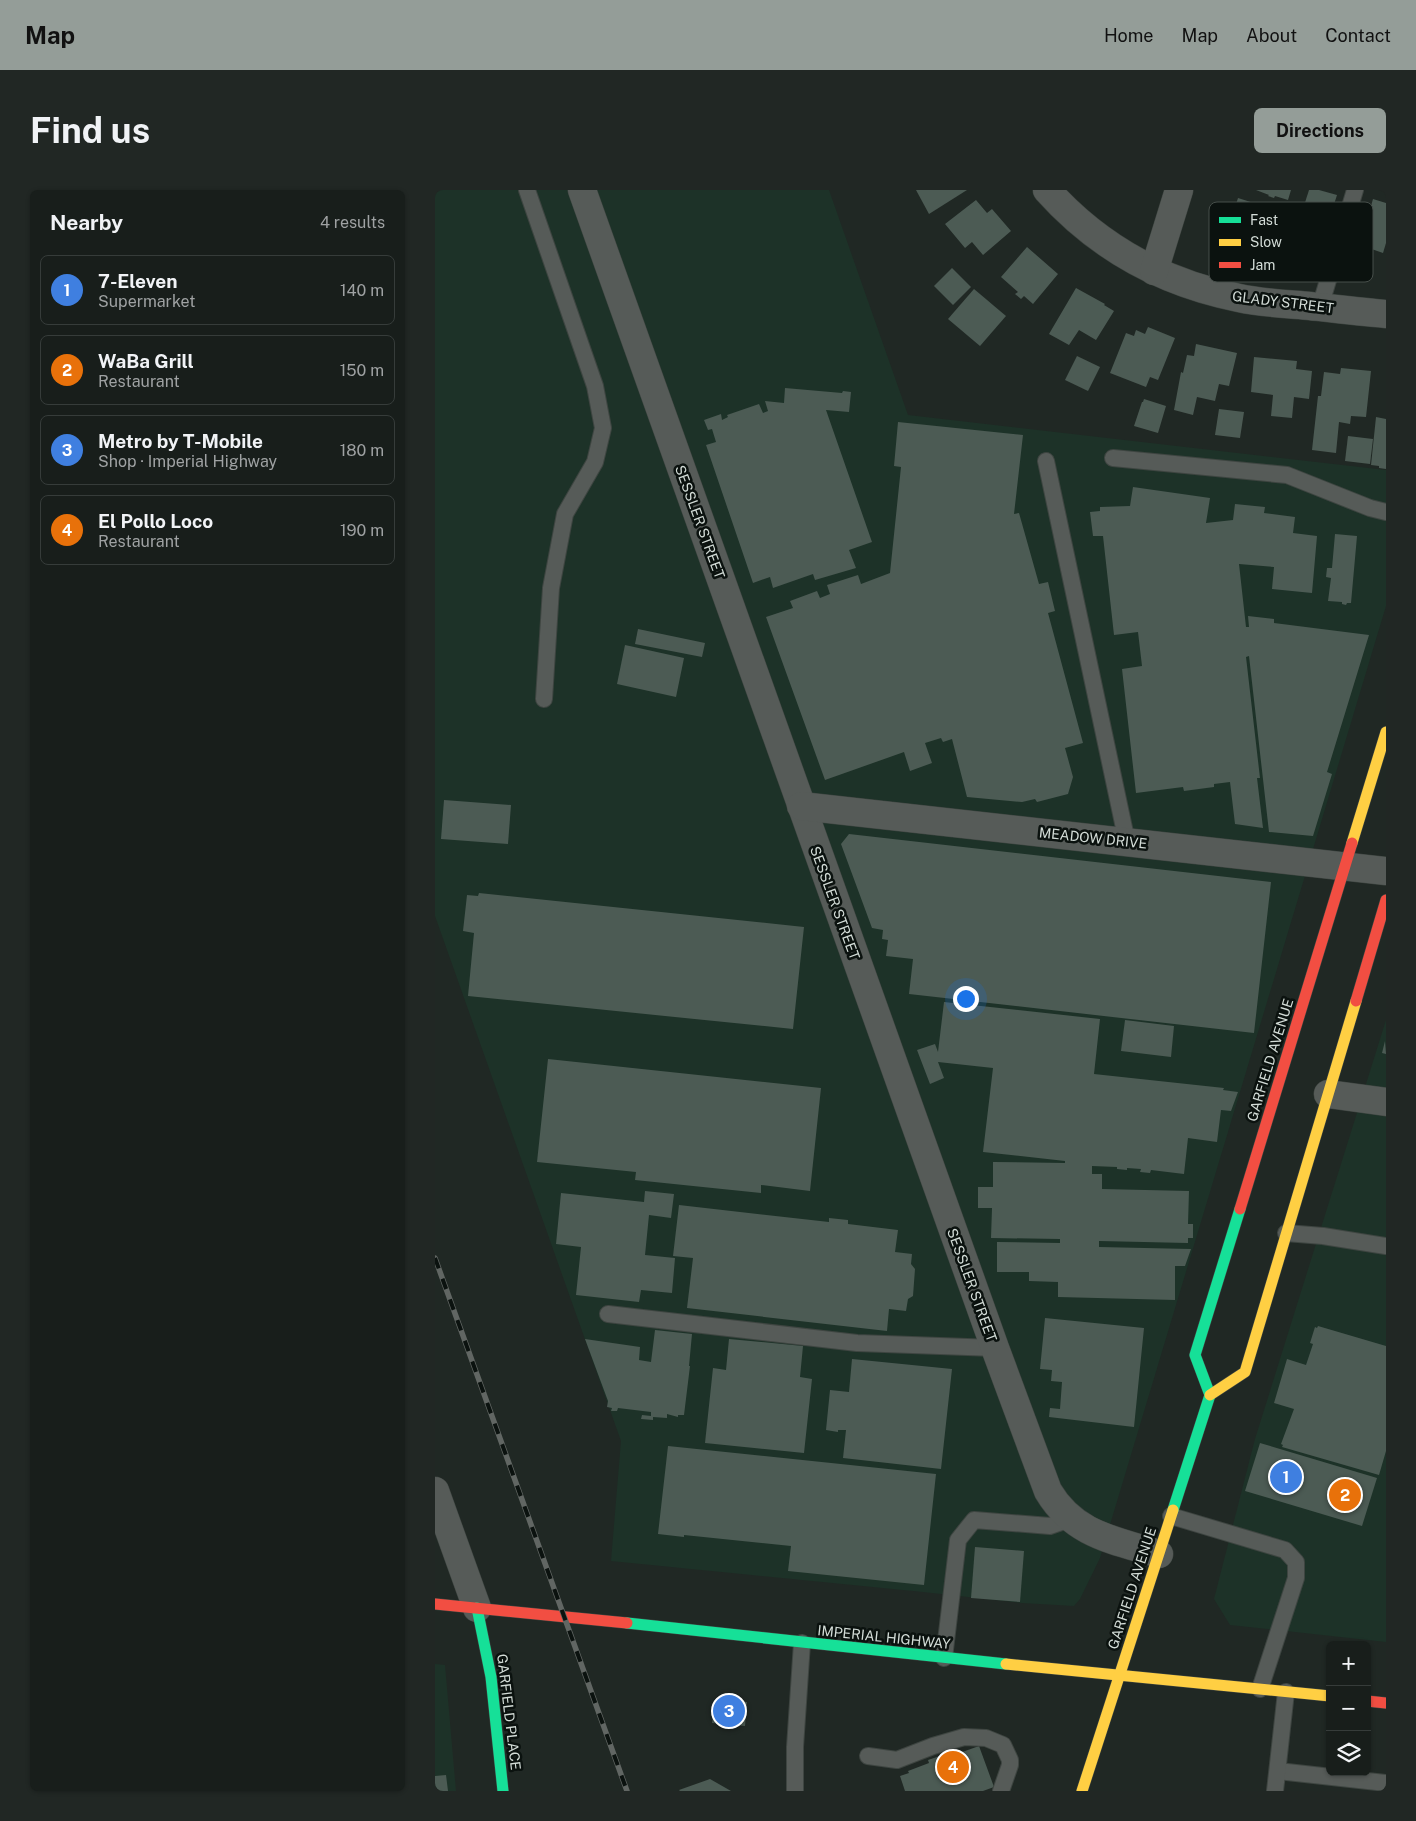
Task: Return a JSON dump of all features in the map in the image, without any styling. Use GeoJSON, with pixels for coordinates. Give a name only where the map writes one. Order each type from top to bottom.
{"type":"FeatureCollection","features":[{"type":"Feature","properties":{"kind":"main road","name":"GARFIELD AVENUE"},"geometry":{"type":"LineString","coordinates":[[1082,1791],[1210,1395],[1195,1355],[1386,732]]}},
{"type":"Feature","properties":{"kind":"main road"},"geometry":{"type":"LineString","coordinates":[[1210,1395],[1245,1372],[1386,900]]}},
{"type":"Feature","properties":{"kind":"main road","name":"IMPERIAL HIGHWAY"},"geometry":{"type":"LineString","coordinates":[[435,1604],[1119,1676],[1326,1696]]}},
{"type":"Feature","properties":{"kind":"main road","name":"GARFIELD PLACE"},"geometry":{"type":"LineString","coordinates":[[477,1608],[491,1677],[503,1791]]}},
{"type":"Feature","properties":{"kind":"main road"},"geometry":{"type":"LineString","coordinates":[[1371,1700],[1386,1702]]}},
{"type":"Feature","properties":{"kind":"street","name":"SESSLER STREET"},"geometry":{"type":"LineString","coordinates":[[582,190],[995,1348],[1048,1491],[1057,1506],[1070,1519],[1086,1530],[1159,1554]]}},
{"type":"Feature","properties":{"kind":"street","name":"GLADY STREET"},"geometry":{"type":"LineString","coordinates":[[1047,190],[1074,218],[1099,238],[1121,253],[1154,271],[1211,291],[1239,298],[1386,314]]}},
{"type":"Feature","properties":{"kind":"street"},"geometry":{"type":"LineString","coordinates":[[1154,271],[1179,190]]}},
{"type":"Feature","properties":{"kind":"street","name":"MEADOW DRIVE"},"geometry":{"type":"LineString","coordinates":[[801,806],[1386,871]]}},
{"type":"Feature","properties":{"kind":"street"},"geometry":{"type":"LineString","coordinates":[[1328,1094],[1386,1102]]}},
{"type":"Feature","properties":{"kind":"street"},"geometry":{"type":"LineString","coordinates":[[435,1491],[477,1608]]}},
{"type":"Feature","properties":{"kind":"lane"},"geometry":{"type":"LineString","coordinates":[[527,190],[595,386],[603,428],[595,462],[565,514],[551,588],[544,700]]}},
{"type":"Feature","properties":{"kind":"lane"},"geometry":{"type":"LineString","coordinates":[[1351,202],[1355,190]]}},
{"type":"Feature","properties":{"kind":"lane"},"geometry":{"type":"LineString","coordinates":[[1320,307],[1327,282]]}},
{"type":"Feature","properties":{"kind":"lane"},"geometry":{"type":"LineString","coordinates":[[1113,458],[1287,475],[1369,508],[1386,512]]}},
{"type":"Feature","properties":{"kind":"lane"},"geometry":{"type":"LineString","coordinates":[[1046,461],[1127,842]]}},
{"type":"Feature","properties":{"kind":"lane"},"geometry":{"type":"LineString","coordinates":[[1287,1233],[1323,1236],[1386,1246]]}},
{"type":"Feature","properties":{"kind":"lane"},"geometry":{"type":"LineString","coordinates":[[609,1314],[857,1344],[995,1348]]}},
{"type":"Feature","properties":{"kind":"lane"},"geometry":{"type":"LineString","coordinates":[[1171,1516],[1285,1550],[1295,1562],[1296,1578],[1260,1690]]}},
{"type":"Feature","properties":{"kind":"lane"},"geometry":{"type":"LineString","coordinates":[[944,1658],[958,1540],[973,1520],[1050,1526],[1070,1519]]}},
{"type":"Feature","properties":{"kind":"lane"},"geometry":{"type":"LineString","coordinates":[[795,1791],[795,1746],[802,1643]]}},
{"type":"Feature","properties":{"kind":"lane"},"geometry":{"type":"LineString","coordinates":[[1275,1791],[1286,1692]]}},
{"type":"Feature","properties":{"kind":"lane"},"geometry":{"type":"LineString","coordinates":[[868,1756],[897,1760],[933,1746],[965,1737],[986,1738],[1003,1745],[1010,1760],[1001,1791]]}},
{"type":"Feature","properties":{"kind":"lane"},"geometry":{"type":"LineString","coordinates":[[1278,1771],[1386,1783]]}},
{"type":"Feature","properties":{"kind":"shaded area"},"geometry":{"type":"Polygon","coordinates":[[[435,190],[829,190],[908,415],[1386,470],[1386,606],[1100,1558],[1080,1599],[1074,1606],[1022,1603],[611,1561],[621,1441],[435,916],[435,190]]]}},
{"type":"Feature","properties":{"kind":"shaded area"},"geometry":{"type":"Polygon","coordinates":[[[1386,1020],[1386,1642],[1230,1625],[1214,1599],[1255,1439],[1386,1020]]]}},
{"type":"Feature","properties":{"kind":"shaded area"},"geometry":{"type":"Polygon","coordinates":[[[435,1664],[445,1665],[456,1791],[435,1791],[435,1664]]]}},
{"type":"Feature","properties":{"kind":"building"},"geometry":{"type":"Polygon","coordinates":[[[916,190],[967,190],[929,214],[916,190]]]}},
{"type":"Feature","properties":{"kind":"building"},"geometry":{"type":"Polygon","coordinates":[[[1256,190],[1291,190],[1288,200],[1275,196],[1274,198],[1256,190]]]}},
{"type":"Feature","properties":{"kind":"building"},"geometry":{"type":"Polygon","coordinates":[[[1309,190],[1319,190],[1337,195],[1335,202],[1305,202],[1309,190]]]}},
{"type":"Feature","properties":{"kind":"building"},"geometry":{"type":"Polygon","coordinates":[[[1238,198],[1251,202],[1237,202],[1238,198]]]}},
{"type":"Feature","properties":{"kind":"building"},"geometry":{"type":"Polygon","coordinates":[[[1373,199],[1386,203],[1386,243],[1383,253],[1373,250],[1373,199]]]}},
{"type":"Feature","properties":{"kind":"building"},"geometry":{"type":"Polygon","coordinates":[[[976,200],[987,213],[992,209],[1011,231],[983,255],[972,242],[965,248],[945,224],[976,200]]]}},
{"type":"Feature","properties":{"kind":"building"},"geometry":{"type":"Polygon","coordinates":[[[1027,247],[1058,274],[1033,304],[1024,296],[1021,299],[1015,294],[1018,292],[1001,277],[1027,247]]]}},
{"type":"Feature","properties":{"kind":"building"},"geometry":{"type":"Polygon","coordinates":[[[952,268],[971,287],[953,305],[934,286],[952,268]]]}},
{"type":"Feature","properties":{"kind":"building"},"geometry":{"type":"Polygon","coordinates":[[[1076,288],[1114,311],[1096,340],[1079,330],[1069,345],[1049,334],[1076,288]]]}},
{"type":"Feature","properties":{"kind":"building"},"geometry":{"type":"Polygon","coordinates":[[[974,289],[1006,316],[980,346],[948,319],[974,289]]]}},
{"type":"Feature","properties":{"kind":"building"},"geometry":{"type":"Polygon","coordinates":[[[1148,327],[1175,338],[1158,380],[1150,377],[1146,387],[1110,373],[1126,333],[1134,336],[1136,330],[1145,334],[1148,327]]]}},
{"type":"Feature","properties":{"kind":"building"},"geometry":{"type":"Polygon","coordinates":[[[1196,344],[1237,353],[1229,386],[1219,384],[1215,401],[1197,397],[1193,415],[1174,410],[1181,372],[1183,373],[1187,355],[1194,356],[1196,344]]]}},
{"type":"Feature","properties":{"kind":"building"},"geometry":{"type":"Polygon","coordinates":[[[1077,356],[1100,367],[1088,391],[1065,380],[1077,356]]]}},
{"type":"Feature","properties":{"kind":"building"},"geometry":{"type":"Polygon","coordinates":[[[1254,357],[1297,361],[1296,369],[1312,371],[1309,399],[1294,397],[1292,418],[1271,416],[1273,395],[1251,392],[1254,357]]]}},
{"type":"Feature","properties":{"kind":"building"},"geometry":{"type":"Polygon","coordinates":[[[1341,368],[1371,371],[1366,417],[1351,416],[1350,424],[1339,422],[1336,453],[1312,450],[1318,396],[1321,396],[1324,372],[1340,374],[1341,368]]]}},
{"type":"Feature","properties":{"kind":"building"},"geometry":{"type":"Polygon","coordinates":[[[785,388],[842,393],[843,391],[851,392],[849,412],[826,410],[872,542],[849,550],[856,568],[815,580],[813,574],[773,588],[770,577],[753,583],[706,445],[716,442],[712,429],[708,430],[704,420],[721,414],[722,420],[728,417],[727,415],[759,404],[763,413],[768,411],[765,401],[784,403],[785,388]]]}},
{"type":"Feature","properties":{"kind":"building"},"geometry":{"type":"Polygon","coordinates":[[[1144,399],[1166,406],[1158,433],[1134,426],[1144,399]]]}},
{"type":"Feature","properties":{"kind":"building"},"geometry":{"type":"Polygon","coordinates":[[[1219,409],[1244,412],[1240,438],[1215,435],[1219,409]]]}},
{"type":"Feature","properties":{"kind":"building"},"geometry":{"type":"Polygon","coordinates":[[[1376,417],[1386,419],[1386,469],[1371,465],[1376,417]]]}},
{"type":"Feature","properties":{"kind":"building"},"geometry":{"type":"Polygon","coordinates":[[[898,422],[1023,435],[1014,514],[1019,513],[1039,584],[1048,582],[1055,611],[1048,613],[1083,743],[1065,748],[1073,777],[1068,794],[1037,802],[1035,799],[1022,802],[967,797],[952,739],[943,742],[941,738],[925,743],[932,763],[910,771],[904,752],[825,780],[766,617],[793,608],[790,601],[817,591],[820,598],[830,594],[827,585],[858,575],[861,584],[890,573],[901,467],[894,466],[898,422]]]}},
{"type":"Feature","properties":{"kind":"building"},"geometry":{"type":"Polygon","coordinates":[[[1348,436],[1373,439],[1370,464],[1345,461],[1348,436]]]}},
{"type":"Feature","properties":{"kind":"building"},"geometry":{"type":"Polygon","coordinates":[[[1133,487],[1210,498],[1206,523],[1233,520],[1235,504],[1265,507],[1264,513],[1295,517],[1293,533],[1317,536],[1312,593],[1272,589],[1274,567],[1239,564],[1246,627],[1249,627],[1248,616],[1274,619],[1274,623],[1369,635],[1327,772],[1332,774],[1313,836],[1269,832],[1249,656],[1246,657],[1260,778],[1257,778],[1263,828],[1235,824],[1230,782],[1214,784],[1214,787],[1184,791],[1183,787],[1136,793],[1122,669],[1142,666],[1138,632],[1114,635],[1103,536],[1093,536],[1090,512],[1100,511],[1100,507],[1130,506],[1133,487]]]}},
{"type":"Feature","properties":{"kind":"building"},"geometry":{"type":"Polygon","coordinates":[[[1335,534],[1357,536],[1351,603],[1346,605],[1342,604],[1342,602],[1328,601],[1331,578],[1326,577],[1327,568],[1332,568],[1335,534]]]}},
{"type":"Feature","properties":{"kind":"building"},"geometry":{"type":"Polygon","coordinates":[[[638,629],[705,643],[702,657],[635,644],[638,629]]]}},
{"type":"Feature","properties":{"kind":"building"},"geometry":{"type":"Polygon","coordinates":[[[625,645],[684,658],[676,697],[617,684],[625,645]]]}},
{"type":"Feature","properties":{"kind":"building"},"geometry":{"type":"Polygon","coordinates":[[[444,800],[511,805],[508,844],[441,839],[444,800]]]}},
{"type":"Feature","properties":{"kind":"building"},"geometry":{"type":"Polygon","coordinates":[[[849,834],[1271,882],[1254,1033],[909,994],[913,959],[886,956],[888,940],[882,939],[883,930],[872,928],[841,844],[849,834]]]}},
{"type":"Feature","properties":{"kind":"building"},"geometry":{"type":"Polygon","coordinates":[[[479,893],[804,927],[793,1029],[468,996],[474,933],[463,931],[467,895],[478,896],[479,893]]]}},
{"type":"Feature","properties":{"kind":"building"},"geometry":{"type":"Polygon","coordinates":[[[944,1002],[1100,1019],[1094,1074],[1224,1088],[1223,1090],[1238,1092],[1231,1111],[1221,1110],[1217,1142],[1188,1138],[1184,1174],[1151,1170],[1150,1173],[1140,1172],[1141,1169],[1127,1168],[1127,1170],[1117,1169],[1117,1167],[1092,1166],[1092,1174],[1102,1174],[1102,1189],[1189,1191],[1188,1224],[1193,1224],[1193,1238],[1188,1238],[1188,1243],[1099,1241],[1099,1247],[1191,1249],[1185,1266],[1175,1266],[1175,1300],[1058,1297],[1058,1282],[1029,1281],[1029,1272],[997,1272],[997,1242],[1060,1243],[1060,1239],[991,1238],[992,1208],[978,1208],[978,1187],[993,1187],[993,1162],[1065,1163],[1065,1161],[983,1152],[993,1068],[938,1062],[944,1078],[930,1084],[917,1050],[935,1044],[938,1052],[944,1002]]]}},
{"type":"Feature","properties":{"kind":"building"},"geometry":{"type":"Polygon","coordinates":[[[1125,1020],[1174,1026],[1171,1057],[1121,1051],[1125,1020]]]}},
{"type":"Feature","properties":{"kind":"building"},"geometry":{"type":"Polygon","coordinates":[[[1385,1041],[1386,1054],[1382,1053],[1385,1041]]]}},
{"type":"Feature","properties":{"kind":"building"},"geometry":{"type":"Polygon","coordinates":[[[548,1059],[821,1088],[810,1191],[761,1185],[761,1193],[635,1180],[636,1172],[537,1162],[548,1059]]]}},
{"type":"Feature","properties":{"kind":"building"},"geometry":{"type":"Polygon","coordinates":[[[645,1191],[674,1194],[671,1218],[649,1215],[645,1255],[675,1258],[672,1293],[641,1290],[639,1302],[576,1295],[581,1247],[556,1244],[561,1193],[644,1202],[645,1191]]]}},
{"type":"Feature","properties":{"kind":"building"},"geometry":{"type":"Polygon","coordinates":[[[679,1205],[829,1222],[829,1218],[848,1220],[848,1224],[898,1230],[895,1252],[912,1254],[911,1264],[915,1269],[913,1296],[908,1299],[906,1311],[889,1309],[887,1331],[687,1308],[693,1258],[673,1256],[679,1205]]]}},
{"type":"Feature","properties":{"kind":"building"},"geometry":{"type":"Polygon","coordinates":[[[1045,1318],[1144,1328],[1134,1427],[1049,1417],[1050,1408],[1060,1409],[1062,1382],[1051,1381],[1052,1370],[1040,1369],[1045,1318]]]}},
{"type":"Feature","properties":{"kind":"building"},"geometry":{"type":"Polygon","coordinates":[[[1318,1326],[1386,1346],[1386,1451],[1379,1475],[1282,1447],[1283,1445],[1281,1444],[1294,1409],[1274,1403],[1287,1359],[1306,1365],[1313,1344],[1310,1343],[1315,1327],[1317,1328],[1318,1326]]]}},
{"type":"Feature","properties":{"kind":"building"},"geometry":{"type":"Polygon","coordinates":[[[655,1330],[692,1334],[684,1415],[678,1415],[678,1417],[667,1414],[667,1418],[653,1417],[653,1420],[641,1419],[642,1415],[651,1416],[651,1412],[618,1408],[617,1411],[611,1411],[612,1408],[607,1407],[608,1401],[585,1339],[640,1347],[639,1360],[651,1362],[655,1330]]]}},
{"type":"Feature","properties":{"kind":"building"},"geometry":{"type":"Polygon","coordinates":[[[729,1339],[803,1346],[800,1377],[812,1379],[804,1453],[705,1443],[713,1368],[726,1370],[729,1339]]]}},
{"type":"Feature","properties":{"kind":"building"},"geometry":{"type":"Polygon","coordinates":[[[852,1359],[952,1369],[941,1469],[843,1458],[846,1430],[838,1430],[838,1432],[826,1430],[830,1390],[849,1392],[852,1359]]]}},
{"type":"Feature","properties":{"kind":"building"},"geometry":{"type":"Polygon","coordinates":[[[1260,1443],[1377,1478],[1362,1526],[1245,1491],[1260,1443]]]}},
{"type":"Feature","properties":{"kind":"building"},"geometry":{"type":"Polygon","coordinates":[[[668,1446],[936,1474],[924,1585],[788,1571],[791,1546],[658,1534],[668,1446]]]}},
{"type":"Feature","properties":{"kind":"building"},"geometry":{"type":"Polygon","coordinates":[[[975,1547],[1024,1551],[1020,1602],[971,1598],[975,1547]]]}},
{"type":"Feature","properties":{"kind":"building"},"geometry":{"type":"Polygon","coordinates":[[[715,1699],[747,1702],[745,1726],[712,1723],[715,1699]]]}},
{"type":"Feature","properties":{"kind":"building"},"geometry":{"type":"Polygon","coordinates":[[[979,1746],[994,1787],[983,1791],[905,1791],[900,1776],[909,1773],[908,1771],[929,1763],[928,1760],[952,1752],[954,1755],[979,1746]]]}},
{"type":"Feature","properties":{"kind":"building"},"geometry":{"type":"Polygon","coordinates":[[[446,1775],[448,1791],[435,1791],[435,1776],[446,1775]]]}},
{"type":"Feature","properties":{"kind":"building"},"geometry":{"type":"Polygon","coordinates":[[[710,1779],[731,1791],[679,1790],[710,1779]]]}},
{"type":"Feature","properties":{"kind":"railway"},"geometry":{"type":"LineString","coordinates":[[435,1258],[627,1791]]}},
{"type":"Feature","properties":{"kind":"traffic: fast"},"geometry":{"type":"LineString","coordinates":[[1173,1510],[1210,1395],[1195,1355],[1240,1209]]}},
{"type":"Feature","properties":{"kind":"traffic: fast"},"geometry":{"type":"LineString","coordinates":[[477,1608],[491,1677],[503,1791]]}},
{"type":"Feature","properties":{"kind":"traffic: fast"},"geometry":{"type":"LineString","coordinates":[[627,1623],[1006,1664]]}},
{"type":"Feature","properties":{"kind":"traffic: slow"},"geometry":{"type":"LineString","coordinates":[[1352,843],[1386,732]]}},
{"type":"Feature","properties":{"kind":"traffic: slow"},"geometry":{"type":"LineString","coordinates":[[1210,1395],[1245,1372],[1356,1001]]}},
{"type":"Feature","properties":{"kind":"traffic: slow"},"geometry":{"type":"LineString","coordinates":[[1082,1791],[1173,1510]]}},
{"type":"Feature","properties":{"kind":"traffic: slow"},"geometry":{"type":"LineString","coordinates":[[1006,1664],[1326,1696]]}},
{"type":"Feature","properties":{"kind":"traffic: jam"},"geometry":{"type":"LineString","coordinates":[[1240,1209],[1352,843]]}},
{"type":"Feature","properties":{"kind":"traffic: jam"},"geometry":{"type":"LineString","coordinates":[[1356,1001],[1386,900]]}},
{"type":"Feature","properties":{"kind":"traffic: jam"},"geometry":{"type":"LineString","coordinates":[[435,1604],[627,1623]]}},
{"type":"Feature","properties":{"kind":"traffic: jam"},"geometry":{"type":"LineString","coordinates":[[1371,1701],[1386,1703]]}},
{"type":"Feature","properties":{"kind":"place","name":"7-Eleven"},"geometry":{"type":"Point","coordinates":[1286,1477]}},
{"type":"Feature","properties":{"kind":"place","name":"WaBa Grill"},"geometry":{"type":"Point","coordinates":[1345,1495]}},
{"type":"Feature","properties":{"kind":"place","name":"Metro by T-Mobile"},"geometry":{"type":"Point","coordinates":[729,1711]}},
{"type":"Feature","properties":{"kind":"place","name":"El Pollo Loco"},"geometry":{"type":"Point","coordinates":[953,1767]}}]}
